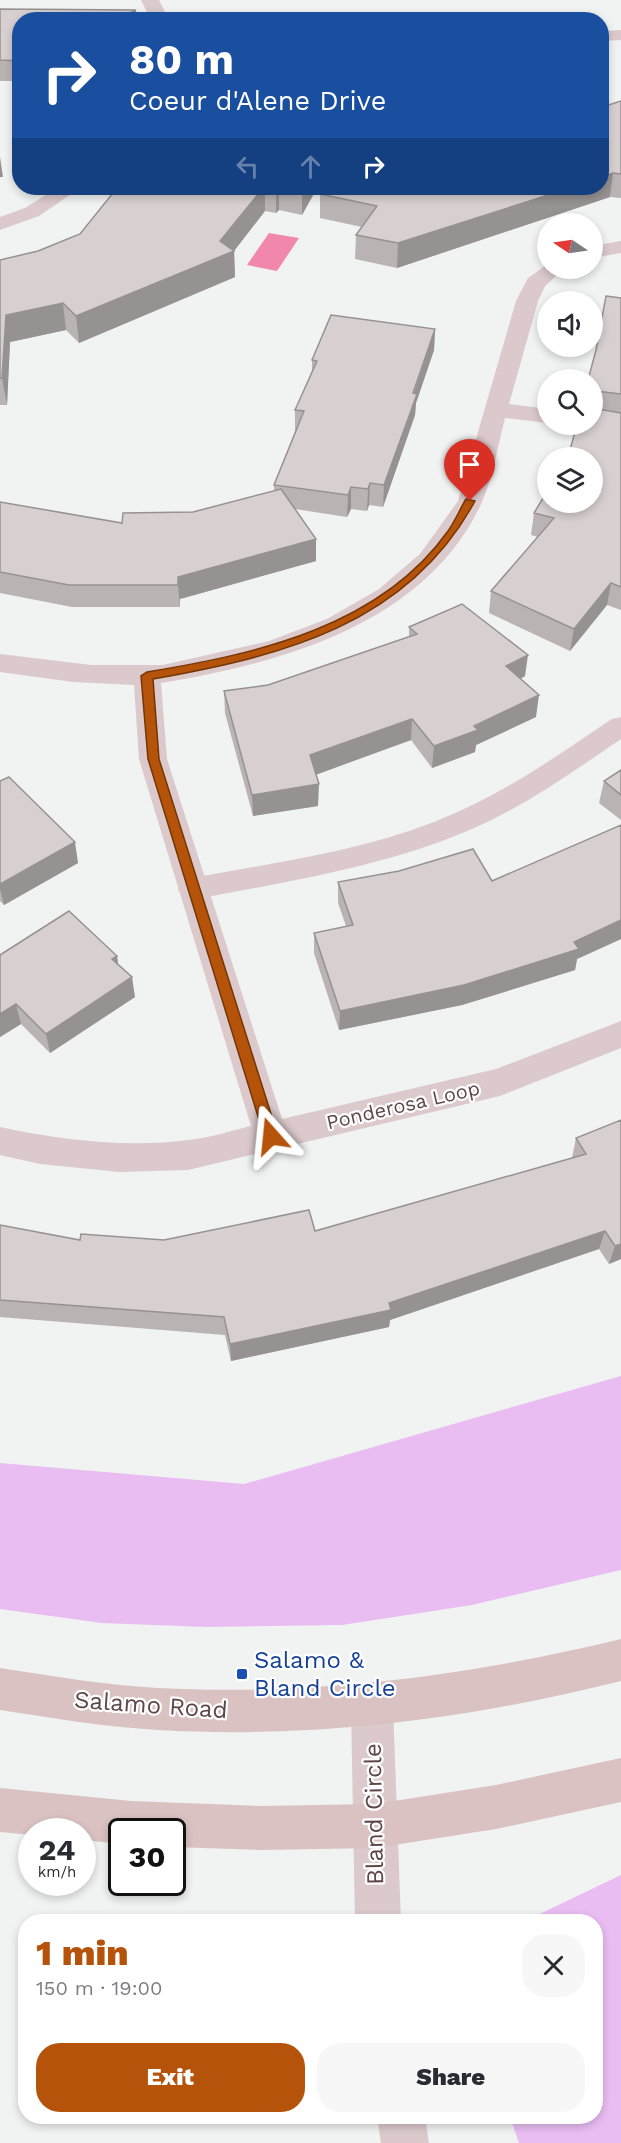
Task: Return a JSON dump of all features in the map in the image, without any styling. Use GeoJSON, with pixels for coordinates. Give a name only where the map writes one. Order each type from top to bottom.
{"type":"FeatureCollection","features":[{"type":"Feature","properties":{"kind":"main road","name":"Salamo Road"},"geometry":{"type":"LineString","coordinates":[[0,1689],[148,1709],[263,1713],[372,1706],[472,1695],[621,1660]]}},
{"type":"Feature","properties":{"kind":"main road"},"geometry":{"type":"LineString","coordinates":[[0,1810],[47,1817],[154,1824],[260,1828],[375,1826],[496,1807],[621,1780]]}},
{"type":"Feature","properties":{"kind":"street"},"geometry":{"type":"LineString","coordinates":[[0,224],[32,212],[59,195]]}},
{"type":"Feature","properties":{"kind":"street"},"geometry":{"type":"LineString","coordinates":[[603,250],[621,247]]}},
{"type":"Feature","properties":{"kind":"street"},"geometry":{"type":"LineString","coordinates":[[0,663],[59,671],[147,676],[217,664],[267,651],[320,632],[359,613],[412,577],[453,531],[470,501],[498,410],[527,301],[536,283],[541,279]]}},
{"type":"Feature","properties":{"kind":"street"},"geometry":{"type":"LineString","coordinates":[[498,410],[537,415]]}},
{"type":"Feature","properties":{"kind":"street"},"geometry":{"type":"LineString","coordinates":[[147,676],[153,759],[271,1136]]}},
{"type":"Feature","properties":{"kind":"street","name":"Ponderosa Loop"},"geometry":{"type":"LineString","coordinates":[[0,1141],[40,1150],[119,1157],[188,1155],[500,1082],[621,1034]]}},
{"type":"Feature","properties":{"kind":"street","name":"Bland Circle"},"geometry":{"type":"LineString","coordinates":[[372,1706],[378,1914]]}},
{"type":"Feature","properties":{"kind":"street"},"geometry":{"type":"LineString","coordinates":[[402,2124],[405,2143]]}},
{"type":"Feature","properties":{"kind":"lane"},"geometry":{"type":"LineString","coordinates":[[192,889],[376,850],[432,834],[494,807],[621,726]]}},
{"type":"Feature","properties":{"kind":"shaded area"},"geometry":{"type":"Polygon","coordinates":[[[269,233],[299,238],[277,271],[247,265],[269,233]]]}},
{"type":"Feature","properties":{"kind":"shaded area"},"geometry":{"type":"Polygon","coordinates":[[[621,1376],[621,1570],[472,1605],[342,1625],[205,1627],[102,1623],[0,1609],[0,1463],[244,1484],[621,1376]]]}},
{"type":"Feature","properties":{"kind":"shaded area"},"geometry":{"type":"Polygon","coordinates":[[[621,1875],[621,2143],[519,2143],[512,2124],[603,2124],[603,1914],[540,1914],[621,1875]]]}},
{"type":"Feature","properties":{"kind":"building"},"geometry":{"type":"Polygon","coordinates":[[[0,9],[136,10],[132,12],[12,12],[12,61],[0,60],[0,9]]]}},
{"type":"Feature","properties":{"kind":"building"},"geometry":{"type":"Polygon","coordinates":[[[621,101],[621,174],[609,174],[609,105],[621,101]]]}},
{"type":"Feature","properties":{"kind":"building"},"geometry":{"type":"Polygon","coordinates":[[[111,195],[257,195],[220,241],[234,251],[76,316],[63,303],[6,315],[2,378],[0,378],[0,260],[38,251],[80,234],[111,195]]]}},
{"type":"Feature","properties":{"kind":"building"},"geometry":{"type":"Polygon","coordinates":[[[325,195],[548,195],[398,243],[356,235],[377,206],[325,195]]]}},
{"type":"Feature","properties":{"kind":"building"},"geometry":{"type":"Polygon","coordinates":[[[606,296],[621,298],[621,394],[603,392],[603,369],[591,369],[594,357],[603,357],[603,312],[606,296]]]}},
{"type":"Feature","properties":{"kind":"building"},"geometry":{"type":"Polygon","coordinates":[[[331,315],[435,329],[413,393],[417,394],[384,485],[370,483],[368,489],[351,487],[348,495],[274,485],[304,411],[295,410],[317,361],[312,360],[331,315]]]}},
{"type":"Feature","properties":{"kind":"building"},"geometry":{"type":"Polygon","coordinates":[[[603,410],[621,413],[621,587],[611,583],[574,629],[491,591],[554,518],[534,513],[537,508],[537,513],[603,513],[603,447],[571,447],[574,435],[603,435],[603,410]]]}},
{"type":"Feature","properties":{"kind":"building"},"geometry":{"type":"Polygon","coordinates":[[[281,489],[316,539],[178,577],[178,585],[69,585],[0,572],[0,502],[122,523],[123,513],[193,512],[281,489]]]}},
{"type":"Feature","properties":{"kind":"building"},"geometry":{"type":"Polygon","coordinates":[[[462,604],[528,655],[506,666],[539,695],[474,726],[478,730],[434,746],[412,719],[310,755],[319,784],[252,795],[224,691],[268,685],[417,634],[409,627],[462,604]]]}},
{"type":"Feature","properties":{"kind":"building"},"geometry":{"type":"Polygon","coordinates":[[[621,770],[621,795],[604,781],[621,770]]]}},
{"type":"Feature","properties":{"kind":"building"},"geometry":{"type":"Polygon","coordinates":[[[9,777],[75,842],[0,884],[0,781],[9,777]]]}},
{"type":"Feature","properties":{"kind":"building"},"geometry":{"type":"Polygon","coordinates":[[[621,825],[621,920],[574,942],[579,949],[464,985],[340,1011],[314,933],[353,925],[338,882],[399,871],[473,849],[492,881],[621,825]]]}},
{"type":"Feature","properties":{"kind":"building"},"geometry":{"type":"Polygon","coordinates":[[[69,911],[117,956],[112,959],[132,977],[46,1034],[16,1004],[0,1014],[0,955],[69,911]]]}},
{"type":"Feature","properties":{"kind":"building"},"geometry":{"type":"Polygon","coordinates":[[[621,1120],[621,1244],[615,1246],[605,1231],[389,1303],[391,1310],[230,1344],[224,1317],[0,1300],[0,1225],[80,1240],[81,1234],[164,1240],[309,1210],[315,1231],[586,1154],[576,1138],[621,1120]]]}},
{"type":"Feature","properties":{"kind":"place","name":"Salamo & Bland Circle"},"geometry":{"type":"Point","coordinates":[242,1674]}},
{"type":"Feature","properties":{"kind":"route"},"geometry":{"type":"LineString","coordinates":[[271,1136],[153,759],[147,676],[217,664],[267,651],[320,632],[359,613],[395,590],[431,558],[453,531],[470,501]]}}]}
